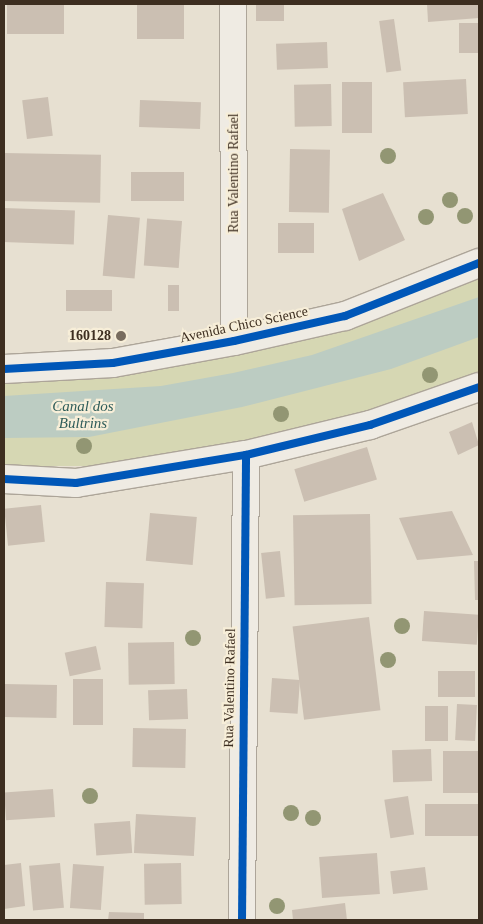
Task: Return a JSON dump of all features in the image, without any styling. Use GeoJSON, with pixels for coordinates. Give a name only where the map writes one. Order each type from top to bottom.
{"type":"FeatureCollection","features":[{"type":"Feature","properties":{"kind":"main road","name":"Avenida Chico Science"},"geometry":{"type":"LineString","coordinates":[[4,369],[113,363],[234,342],[345,316],[479,263]]}},
{"type":"Feature","properties":{"kind":"main road"},"geometry":{"type":"LineString","coordinates":[[4,479],[76,483],[246,455],[370,425],[479,387]]}},
{"type":"Feature","properties":{"kind":"street","name":"Rua Valentino Rafael"},"geometry":{"type":"LineString","coordinates":[[234,4],[234,342]]}},
{"type":"Feature","properties":{"kind":"street","name":"Rua Valentino Rafael"},"geometry":{"type":"LineString","coordinates":[[242,920],[246,455]]}},
{"type":"Feature","properties":{"kind":"green space"},"geometry":{"type":"Polygon","coordinates":[[[479,273],[479,374],[379,409],[244,445],[96,466],[4,466],[4,379],[479,273]]]}},
{"type":"Feature","properties":{"kind":"water","name":"Canal dos Bultrins"},"geometry":{"type":"Polygon","coordinates":[[[479,297],[479,337],[391,369],[242,407],[89,437],[4,438],[4,396],[161,386],[233,373],[312,355],[479,297]]]}},
{"type":"Feature","properties":{"kind":"building"},"geometry":{"type":"Polygon","coordinates":[[[7,4],[64,4],[64,34],[7,34],[7,4]]]}},
{"type":"Feature","properties":{"kind":"building"},"geometry":{"type":"Polygon","coordinates":[[[137,4],[184,4],[184,39],[137,39],[137,4]]]}},
{"type":"Feature","properties":{"kind":"building"},"geometry":{"type":"Polygon","coordinates":[[[256,4],[284,4],[284,21],[256,21],[256,4]]]}},
{"type":"Feature","properties":{"kind":"building"},"geometry":{"type":"Polygon","coordinates":[[[427,4],[479,4],[479,18],[428,22],[427,4]]]}},
{"type":"Feature","properties":{"kind":"building"},"geometry":{"type":"Polygon","coordinates":[[[394,19],[401,70],[386,73],[379,21],[394,19]]]}},
{"type":"Feature","properties":{"kind":"building"},"geometry":{"type":"Polygon","coordinates":[[[459,23],[479,23],[479,53],[459,53],[459,23]]]}},
{"type":"Feature","properties":{"kind":"building"},"geometry":{"type":"Polygon","coordinates":[[[327,42],[328,68],[277,70],[276,44],[327,42]]]}},
{"type":"Feature","properties":{"kind":"building"},"geometry":{"type":"Polygon","coordinates":[[[466,79],[468,114],[405,117],[403,82],[466,79]]]}},
{"type":"Feature","properties":{"kind":"building"},"geometry":{"type":"Polygon","coordinates":[[[342,82],[372,82],[372,133],[342,133],[342,82]]]}},
{"type":"Feature","properties":{"kind":"building"},"geometry":{"type":"Polygon","coordinates":[[[331,84],[332,126],[295,127],[294,85],[331,84]]]}},
{"type":"Feature","properties":{"kind":"building"},"geometry":{"type":"Polygon","coordinates":[[[48,97],[53,136],[27,139],[22,100],[48,97]]]}},
{"type":"Feature","properties":{"kind":"building"},"geometry":{"type":"Polygon","coordinates":[[[140,100],[201,102],[200,129],[139,127],[140,100]]]}},
{"type":"Feature","properties":{"kind":"building"},"geometry":{"type":"Polygon","coordinates":[[[290,149],[330,150],[329,213],[289,212],[290,149]]]}},
{"type":"Feature","properties":{"kind":"building"},"geometry":{"type":"Polygon","coordinates":[[[4,153],[101,155],[100,203],[4,201],[4,153]]]}},
{"type":"Feature","properties":{"kind":"building"},"geometry":{"type":"Polygon","coordinates":[[[131,172],[184,172],[184,201],[131,201],[131,172]]]}},
{"type":"Feature","properties":{"kind":"building"},"geometry":{"type":"Polygon","coordinates":[[[383,193],[405,240],[359,261],[342,209],[383,193]]]}},
{"type":"Feature","properties":{"kind":"building"},"geometry":{"type":"Polygon","coordinates":[[[4,208],[75,210],[74,244],[4,242],[4,208]]]}},
{"type":"Feature","properties":{"kind":"building"},"geometry":{"type":"Polygon","coordinates":[[[108,215],[140,218],[135,279],[103,276],[108,215]]]}},
{"type":"Feature","properties":{"kind":"building"},"geometry":{"type":"Polygon","coordinates":[[[147,219],[182,221],[179,268],[144,265],[147,219]]]}},
{"type":"Feature","properties":{"kind":"building"},"geometry":{"type":"Polygon","coordinates":[[[278,223],[314,223],[314,253],[278,253],[278,223]]]}},
{"type":"Feature","properties":{"kind":"building"},"geometry":{"type":"Polygon","coordinates":[[[168,285],[179,285],[179,311],[168,311],[168,285]]]}},
{"type":"Feature","properties":{"kind":"building"},"geometry":{"type":"Polygon","coordinates":[[[66,290],[112,290],[112,311],[66,311],[66,290]]]}},
{"type":"Feature","properties":{"kind":"building"},"geometry":{"type":"Polygon","coordinates":[[[472,422],[479,445],[458,455],[449,432],[472,422]]]}},
{"type":"Feature","properties":{"kind":"building"},"geometry":{"type":"Polygon","coordinates":[[[367,447],[377,480],[304,502],[294,469],[367,447]]]}},
{"type":"Feature","properties":{"kind":"building"},"geometry":{"type":"Polygon","coordinates":[[[41,505],[45,542],[8,546],[4,509],[41,505]]]}},
{"type":"Feature","properties":{"kind":"building"},"geometry":{"type":"Polygon","coordinates":[[[452,511],[473,555],[417,560],[399,518],[452,511]]]}},
{"type":"Feature","properties":{"kind":"building"},"geometry":{"type":"Polygon","coordinates":[[[150,513],[197,517],[193,565],[146,561],[150,513]]]}},
{"type":"Feature","properties":{"kind":"building"},"geometry":{"type":"Polygon","coordinates":[[[370,514],[372,604],[295,605],[293,515],[370,514]]]}},
{"type":"Feature","properties":{"kind":"building"},"geometry":{"type":"Polygon","coordinates":[[[280,551],[285,597],[266,599],[261,553],[280,551]]]}},
{"type":"Feature","properties":{"kind":"building"},"geometry":{"type":"Polygon","coordinates":[[[474,561],[479,561],[479,600],[475,600],[474,561]]]}},
{"type":"Feature","properties":{"kind":"building"},"geometry":{"type":"Polygon","coordinates":[[[106,582],[144,583],[142,628],[104,627],[106,582]]]}},
{"type":"Feature","properties":{"kind":"building"},"geometry":{"type":"Polygon","coordinates":[[[424,611],[479,615],[477,645],[422,641],[424,611]]]}},
{"type":"Feature","properties":{"kind":"building"},"geometry":{"type":"Polygon","coordinates":[[[369,617],[380,710],[304,720],[293,626],[369,617]]]}},
{"type":"Feature","properties":{"kind":"building"},"geometry":{"type":"Polygon","coordinates":[[[174,642],[175,684],[129,685],[128,643],[174,642]]]}},
{"type":"Feature","properties":{"kind":"building"},"geometry":{"type":"Polygon","coordinates":[[[96,646],[101,669],[70,676],[65,653],[96,646]]]}},
{"type":"Feature","properties":{"kind":"building"},"geometry":{"type":"Polygon","coordinates":[[[438,671],[475,671],[475,697],[438,697],[438,671]]]}},
{"type":"Feature","properties":{"kind":"building"},"geometry":{"type":"Polygon","coordinates":[[[272,678],[300,680],[298,714],[270,712],[272,678]]]}},
{"type":"Feature","properties":{"kind":"building"},"geometry":{"type":"Polygon","coordinates":[[[73,679],[103,679],[103,725],[73,725],[73,679]]]}},
{"type":"Feature","properties":{"kind":"building"},"geometry":{"type":"Polygon","coordinates":[[[4,684],[57,685],[56,718],[4,717],[4,684]]]}},
{"type":"Feature","properties":{"kind":"building"},"geometry":{"type":"Polygon","coordinates":[[[187,689],[188,719],[149,720],[148,690],[187,689]]]}},
{"type":"Feature","properties":{"kind":"building"},"geometry":{"type":"Polygon","coordinates":[[[457,704],[477,705],[475,741],[455,740],[457,704]]]}},
{"type":"Feature","properties":{"kind":"building"},"geometry":{"type":"Polygon","coordinates":[[[425,706],[448,706],[448,741],[425,741],[425,706]]]}},
{"type":"Feature","properties":{"kind":"building"},"geometry":{"type":"Polygon","coordinates":[[[133,728],[186,729],[185,768],[132,767],[133,728]]]}},
{"type":"Feature","properties":{"kind":"building"},"geometry":{"type":"Polygon","coordinates":[[[431,749],[432,781],[393,782],[392,750],[431,749]]]}},
{"type":"Feature","properties":{"kind":"building"},"geometry":{"type":"Polygon","coordinates":[[[443,751],[479,751],[479,793],[443,793],[443,751]]]}},
{"type":"Feature","properties":{"kind":"building"},"geometry":{"type":"Polygon","coordinates":[[[53,789],[55,817],[6,820],[4,792],[53,789]]]}},
{"type":"Feature","properties":{"kind":"building"},"geometry":{"type":"Polygon","coordinates":[[[408,796],[414,835],[390,838],[384,800],[408,796]]]}},
{"type":"Feature","properties":{"kind":"building"},"geometry":{"type":"Polygon","coordinates":[[[425,804],[479,804],[479,836],[425,836],[425,804]]]}},
{"type":"Feature","properties":{"kind":"building"},"geometry":{"type":"Polygon","coordinates":[[[136,814],[196,817],[194,856],[134,853],[136,814]]]}},
{"type":"Feature","properties":{"kind":"building"},"geometry":{"type":"Polygon","coordinates":[[[130,821],[132,853],[96,855],[94,824],[130,821]]]}},
{"type":"Feature","properties":{"kind":"building"},"geometry":{"type":"Polygon","coordinates":[[[377,853],[380,894],[322,898],[319,857],[377,853]]]}},
{"type":"Feature","properties":{"kind":"building"},"geometry":{"type":"Polygon","coordinates":[[[21,863],[25,906],[4,909],[4,865],[21,863]]]}},
{"type":"Feature","properties":{"kind":"building"},"geometry":{"type":"Polygon","coordinates":[[[60,863],[64,908],[33,911],[29,866],[60,863]]]}},
{"type":"Feature","properties":{"kind":"building"},"geometry":{"type":"Polygon","coordinates":[[[181,863],[182,904],[145,905],[144,864],[181,863]]]}},
{"type":"Feature","properties":{"kind":"building"},"geometry":{"type":"Polygon","coordinates":[[[73,864],[104,866],[101,910],[70,908],[73,864]]]}},
{"type":"Feature","properties":{"kind":"building"},"geometry":{"type":"Polygon","coordinates":[[[425,867],[428,890],[393,894],[390,871],[425,867]]]}},
{"type":"Feature","properties":{"kind":"building"},"geometry":{"type":"Polygon","coordinates":[[[345,903],[347,920],[293,920],[292,910],[345,903]]]}},
{"type":"Feature","properties":{"kind":"building"},"geometry":{"type":"Polygon","coordinates":[[[109,912],[144,913],[144,920],[108,920],[109,912]]]}},
{"type":"Feature","properties":{"kind":"cycle path"},"geometry":{"type":"LineString","coordinates":[[4,369],[113,363],[234,341],[345,316],[479,263]]}},
{"type":"Feature","properties":{"kind":"cycle path"},"geometry":{"type":"LineString","coordinates":[[4,479],[76,483],[246,455],[370,425],[479,387]]}},
{"type":"Feature","properties":{"kind":"cycle path"},"geometry":{"type":"LineString","coordinates":[[242,920],[246,455]]}},
{"type":"Feature","properties":{"kind":"place","name":"160128"},"geometry":{"type":"Point","coordinates":[121,336]}}]}
